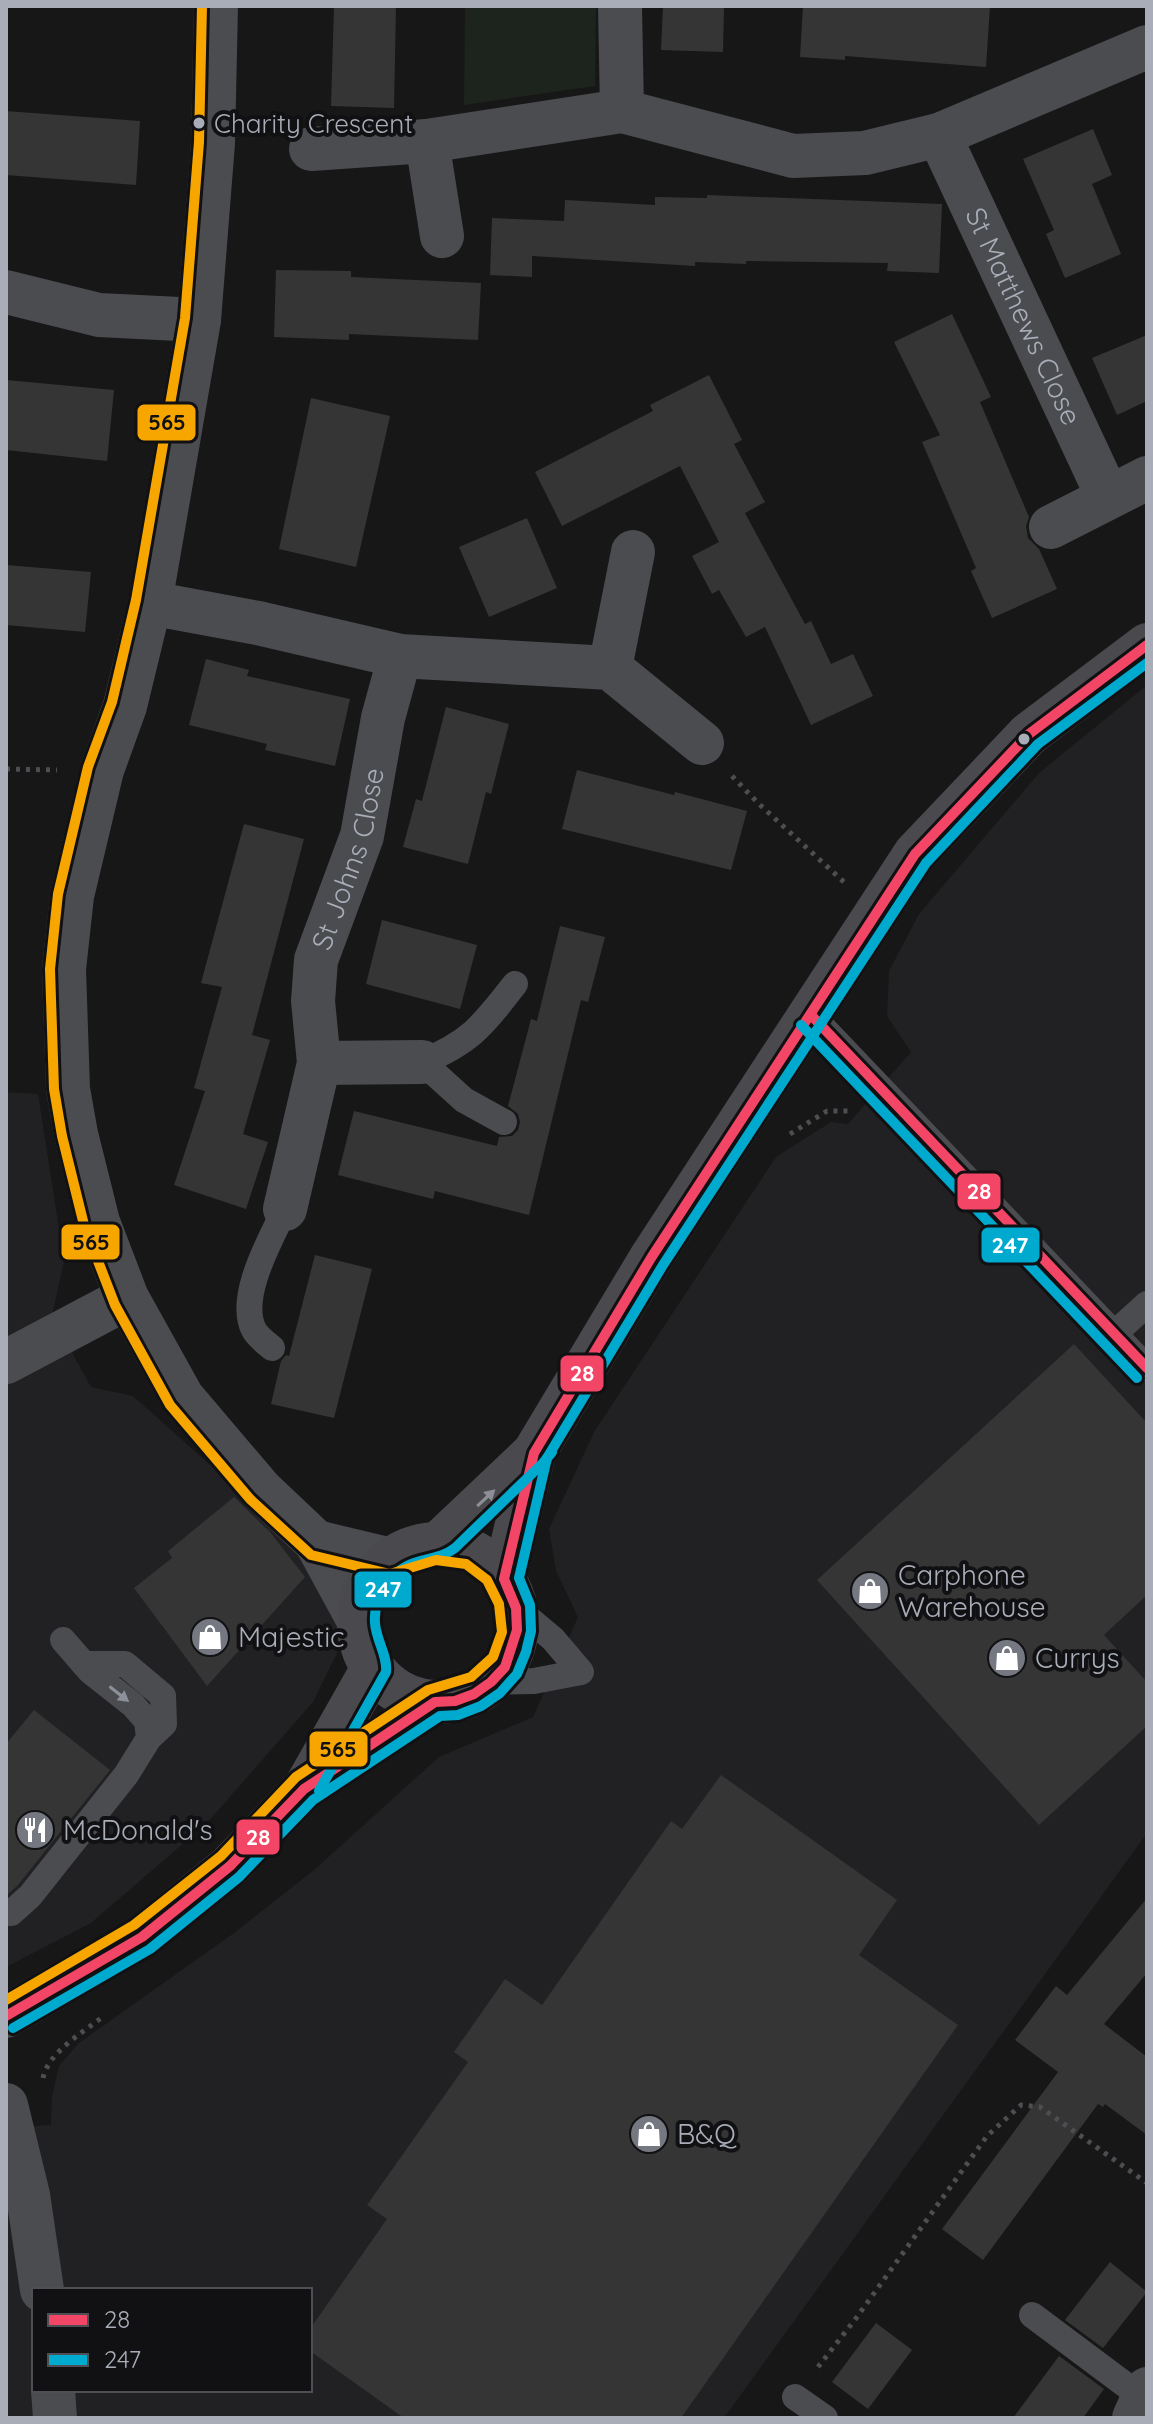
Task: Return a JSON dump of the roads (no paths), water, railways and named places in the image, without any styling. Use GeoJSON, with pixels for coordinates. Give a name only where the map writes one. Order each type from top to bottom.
{"type":"FeatureCollection","features":[{"type":"Feature","properties":{"kind":"street"},"geometry":{"type":"LineString","coordinates":[[216,6],[213,143],[199,320],[150,603],[125,706],[102,770],[72,896],[64,969],[68,1089],[98,1222],[127,1298],[182,1397],[261,1490],[316,1542],[359,1621]]}},
{"type":"Feature","properties":{"kind":"street"},"geometry":{"type":"LineString","coordinates":[[620,6],[622,111]]}},
{"type":"Feature","properties":{"kind":"street"},"geometry":{"type":"LineString","coordinates":[[311,149],[427,141],[622,111],[793,156],[865,153],[939,135],[1147,47]]}},
{"type":"Feature","properties":{"kind":"street","name":"St Matthews Close"},"geometry":{"type":"LineString","coordinates":[[939,135],[1108,497]]}},
{"type":"Feature","properties":{"kind":"street"},"geometry":{"type":"LineString","coordinates":[[427,141],[442,236]]}},
{"type":"Feature","properties":{"kind":"street"},"geometry":{"type":"LineString","coordinates":[[6,292],[99,315],[199,320]]}},
{"type":"Feature","properties":{"kind":"street"},"geometry":{"type":"LineString","coordinates":[[1051,527],[1147,478]]}},
{"type":"Feature","properties":{"kind":"street"},"geometry":{"type":"LineString","coordinates":[[610,668],[633,552]]}},
{"type":"Feature","properties":{"kind":"street"},"geometry":{"type":"LineString","coordinates":[[150,603],[258,623],[400,656],[610,668],[702,743]]}},
{"type":"Feature","properties":{"kind":"street"},"geometry":{"type":"LineString","coordinates":[[438,1544],[534,1453],[651,1258],[915,854],[1029,734],[1147,645]]}},
{"type":"Feature","properties":{"kind":"street","name":"St Johns Close"},"geometry":{"type":"LineString","coordinates":[[285,1209],[319,1063],[313,1001],[316,960],[362,836],[383,718],[400,656]]}},
{"type":"Feature","properties":{"kind":"street"},"geometry":{"type":"LineString","coordinates":[[319,1063],[422,1062]]}},
{"type":"Feature","properties":{"kind":"street"},"geometry":{"type":"LineString","coordinates":[[6,1362],[127,1298]]}},
{"type":"Feature","properties":{"kind":"street"},"geometry":{"type":"LineString","coordinates":[[510,1594],[486,1559],[471,1550],[438,1544],[412,1548],[391,1560],[370,1581],[359,1621],[362,1646],[373,1668],[389,1685],[414,1699],[455,1701],[474,1694],[505,1667],[517,1630],[510,1594],[534,1453]]}},
{"type":"Feature","properties":{"kind":"street"},"geometry":{"type":"LineString","coordinates":[[316,1542],[391,1560]]}},
{"type":"Feature","properties":{"kind":"street"},"geometry":{"type":"LineString","coordinates":[[304,1789],[373,1668]]}},
{"type":"Feature","properties":{"kind":"street"},"geometry":{"type":"LineString","coordinates":[[6,2016],[142,1937],[230,1866],[304,1789],[435,1702]]}},
{"type":"Feature","properties":{"kind":"street"},"geometry":{"type":"LineString","coordinates":[[6,2105],[28,2195],[42,2288]]}},
{"type":"Feature","properties":{"kind":"street"},"geometry":{"type":"LineString","coordinates":[[53,2392],[55,2418]]}},
{"type":"Feature","properties":{"kind":"lane"},"geometry":{"type":"LineString","coordinates":[[504,1122],[464,1100],[422,1062],[452,1050],[483,1026],[515,984]]}},
{"type":"Feature","properties":{"kind":"lane"},"geometry":{"type":"LineString","coordinates":[[811,1015],[1147,1368]]}},
{"type":"Feature","properties":{"kind":"lane"},"geometry":{"type":"LineString","coordinates":[[272,1348],[254,1330],[248,1301],[259,1267],[285,1209]]}},
{"type":"Feature","properties":{"kind":"lane"},"geometry":{"type":"LineString","coordinates":[[1115,1333],[1147,1304]]}},
{"type":"Feature","properties":{"kind":"lane"},"geometry":{"type":"LineString","coordinates":[[491,1682],[534,1681],[581,1672],[510,1594]]}},
{"type":"Feature","properties":{"kind":"lane"},"geometry":{"type":"LineString","coordinates":[[6,1913],[11,1913],[30,1896],[126,1775],[149,1738],[164,1724],[163,1696],[125,1664],[84,1664],[63,1640]]}},
{"type":"Feature","properties":{"kind":"lane"},"geometry":{"type":"LineString","coordinates":[[1032,2315],[1141,2402]]}},
{"type":"Feature","properties":{"kind":"lane"},"geometry":{"type":"LineString","coordinates":[[795,2397],[825,2418]]}},
{"type":"Feature","properties":{"kind":"place","name":"Charity Crescent"},"geometry":{"type":"Point","coordinates":[199,123]}},
{"type":"Feature","properties":{"kind":"place","name":"Carphone Warehouse"},"geometry":{"type":"Point","coordinates":[870,1591]}},
{"type":"Feature","properties":{"kind":"place","name":"Majestic"},"geometry":{"type":"Point","coordinates":[210,1637]}},
{"type":"Feature","properties":{"kind":"place","name":"Currys"},"geometry":{"type":"Point","coordinates":[1007,1658]}},
{"type":"Feature","properties":{"kind":"place","name":"McDonald's"},"geometry":{"type":"Point","coordinates":[35,1830]}},
{"type":"Feature","properties":{"kind":"place","name":"B&Q"},"geometry":{"type":"Point","coordinates":[649,2134]}}]}
